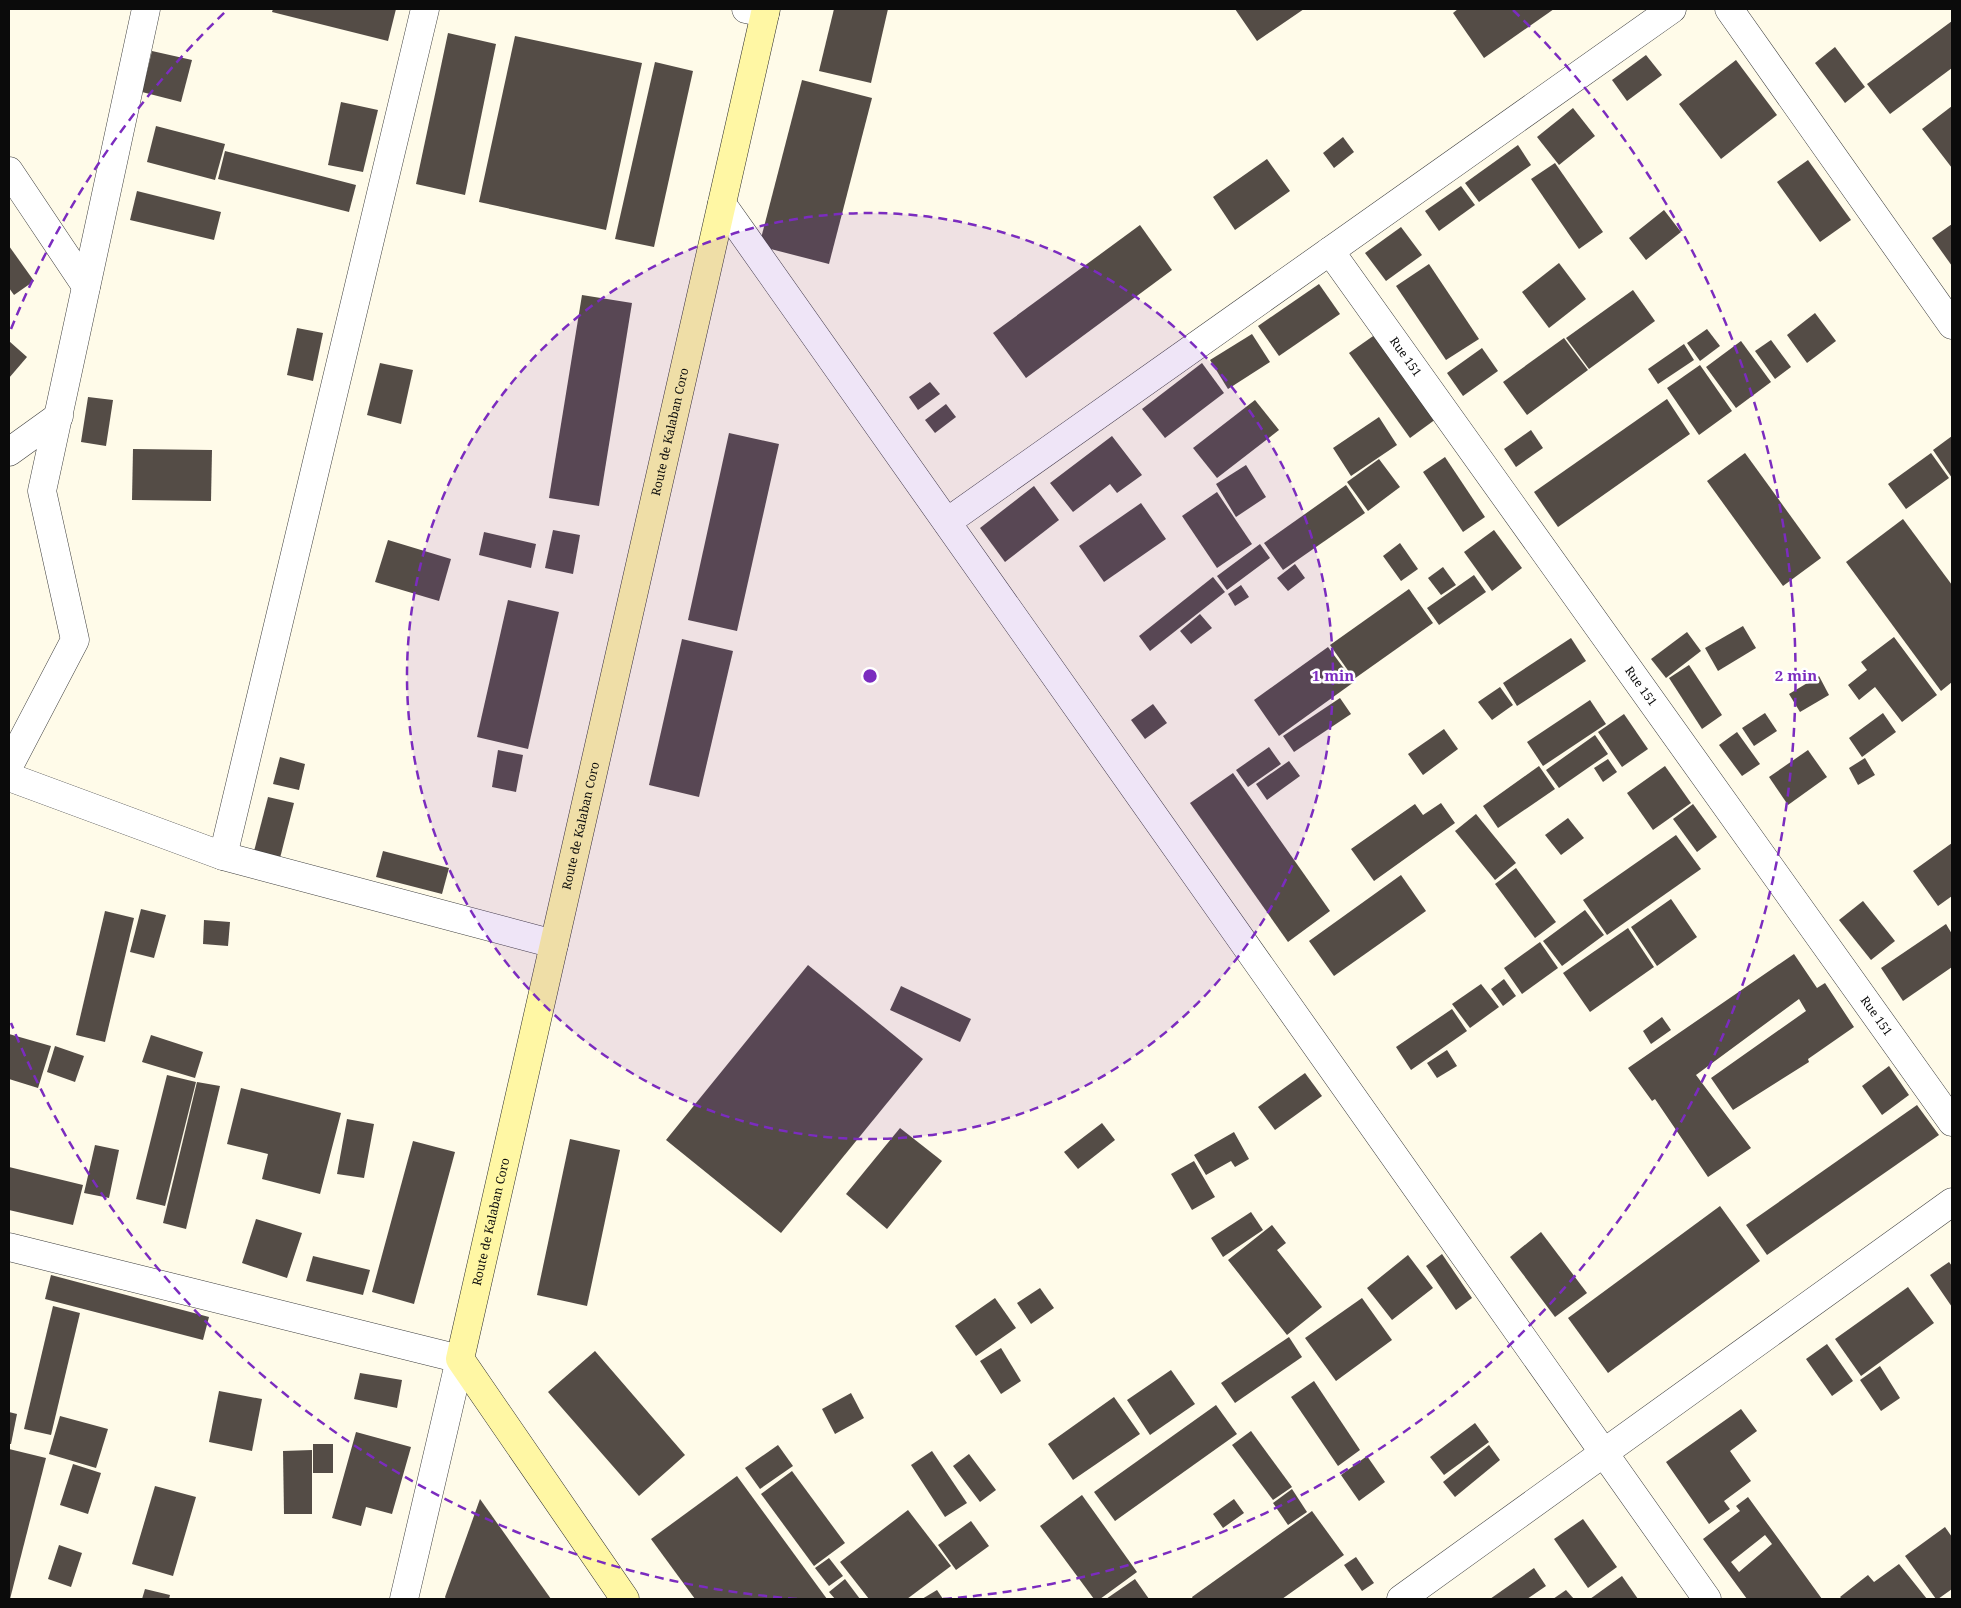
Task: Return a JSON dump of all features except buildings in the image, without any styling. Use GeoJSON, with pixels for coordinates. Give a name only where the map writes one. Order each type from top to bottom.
{"type":"FeatureCollection","features":[{"type":"Feature","properties":{"kind":"main road","name":"Route de Kalaban Coro"},"geometry":{"type":"LineString","coordinates":[[460,1359],[722,204],[759,10]]}},
{"type":"Feature","properties":{"kind":"main road"},"geometry":{"type":"LineString","coordinates":[[460,1359],[624,1599]]}},
{"type":"Feature","properties":{"kind":"street"},"geometry":{"type":"LineString","coordinates":[[9,766],[75,640],[42,491],[146,9]]}},
{"type":"Feature","properties":{"kind":"street"},"geometry":{"type":"LineString","coordinates":[[223,856],[425,9]]}},
{"type":"Feature","properties":{"kind":"street"},"geometry":{"type":"LineString","coordinates":[[947,522],[1672,9]]}},
{"type":"Feature","properties":{"kind":"street"},"geometry":{"type":"LineString","coordinates":[[1729,9],[1952,325]]}},
{"type":"Feature","properties":{"kind":"street"},"geometry":{"type":"LineString","coordinates":[[9,171],[86,286]]}},
{"type":"Feature","properties":{"kind":"street"},"geometry":{"type":"LineString","coordinates":[[722,204],[1707,1599]]}},
{"type":"Feature","properties":{"kind":"street","name":"Rue 151"},"geometry":{"type":"LineString","coordinates":[[1330,250],[1952,1122]]}},
{"type":"Feature","properties":{"kind":"street"},"geometry":{"type":"LineString","coordinates":[[9,452],[59,416]]}},
{"type":"Feature","properties":{"kind":"street"},"geometry":{"type":"LineString","coordinates":[[9,777],[223,856],[554,944]]}},
{"type":"Feature","properties":{"kind":"street"},"geometry":{"type":"LineString","coordinates":[[1401,1599],[1952,1202]]}},
{"type":"Feature","properties":{"kind":"street"},"geometry":{"type":"LineString","coordinates":[[9,1248],[460,1359],[404,1599]]}}]}
